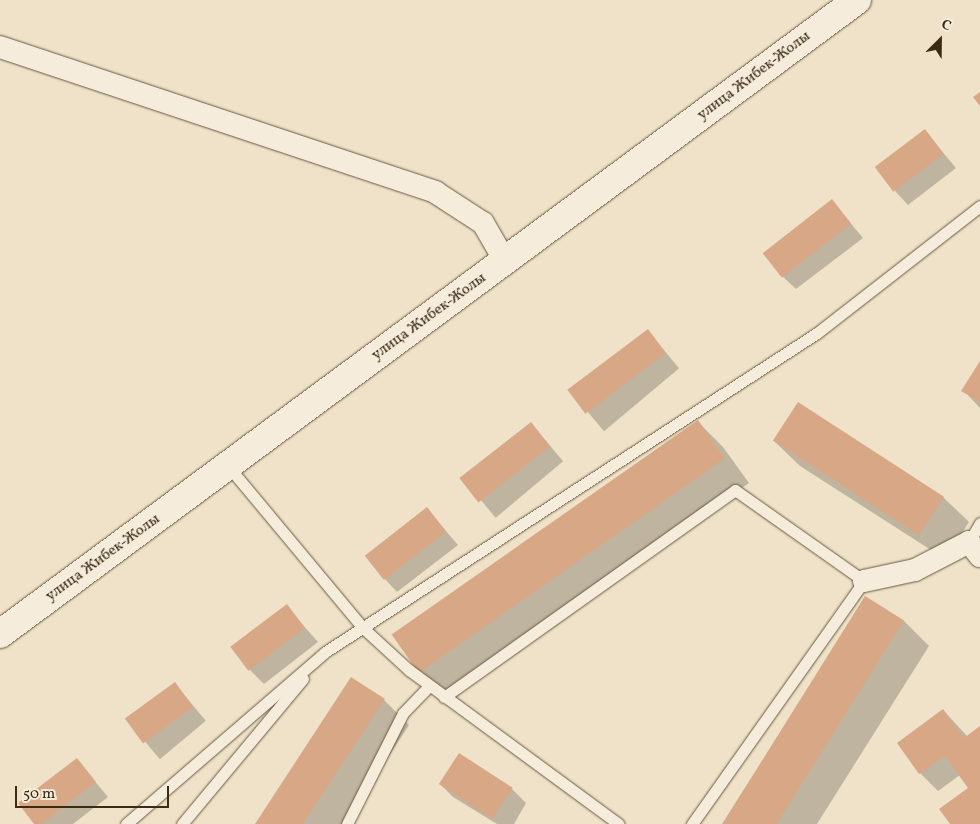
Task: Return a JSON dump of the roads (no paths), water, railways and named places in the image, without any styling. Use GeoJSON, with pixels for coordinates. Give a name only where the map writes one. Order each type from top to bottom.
{"type":"FeatureCollection","features":[{"type":"Feature","properties":{"kind":"street","name":"улица Жибек-Жолы"},"geometry":{"type":"LineString","coordinates":[[0,634],[857,0]]}},
{"type":"Feature","properties":{"kind":"street"},"geometry":{"type":"LineString","coordinates":[[0,48],[435,192],[483,224],[506,260]]}},
{"type":"Feature","properties":{"kind":"street"},"geometry":{"type":"LineString","coordinates":[[864,581],[914,570],[976,540]]}},
{"type":"Feature","properties":{"kind":"lane"},"geometry":{"type":"LineString","coordinates":[[126,824],[325,652],[817,333],[980,206]]}},
{"type":"Feature","properties":{"kind":"lane"},"geometry":{"type":"LineString","coordinates":[[228,466],[362,627],[429,686],[619,824]]}},
{"type":"Feature","properties":{"kind":"lane"},"geometry":{"type":"LineString","coordinates":[[444,697],[735,490],[864,581],[692,824]]}},
{"type":"Feature","properties":{"kind":"lane"},"geometry":{"type":"LineString","coordinates":[[182,824],[325,652]]}},
{"type":"Feature","properties":{"kind":"lane"},"geometry":{"type":"LineString","coordinates":[[347,824],[403,713],[429,686]]}}]}
